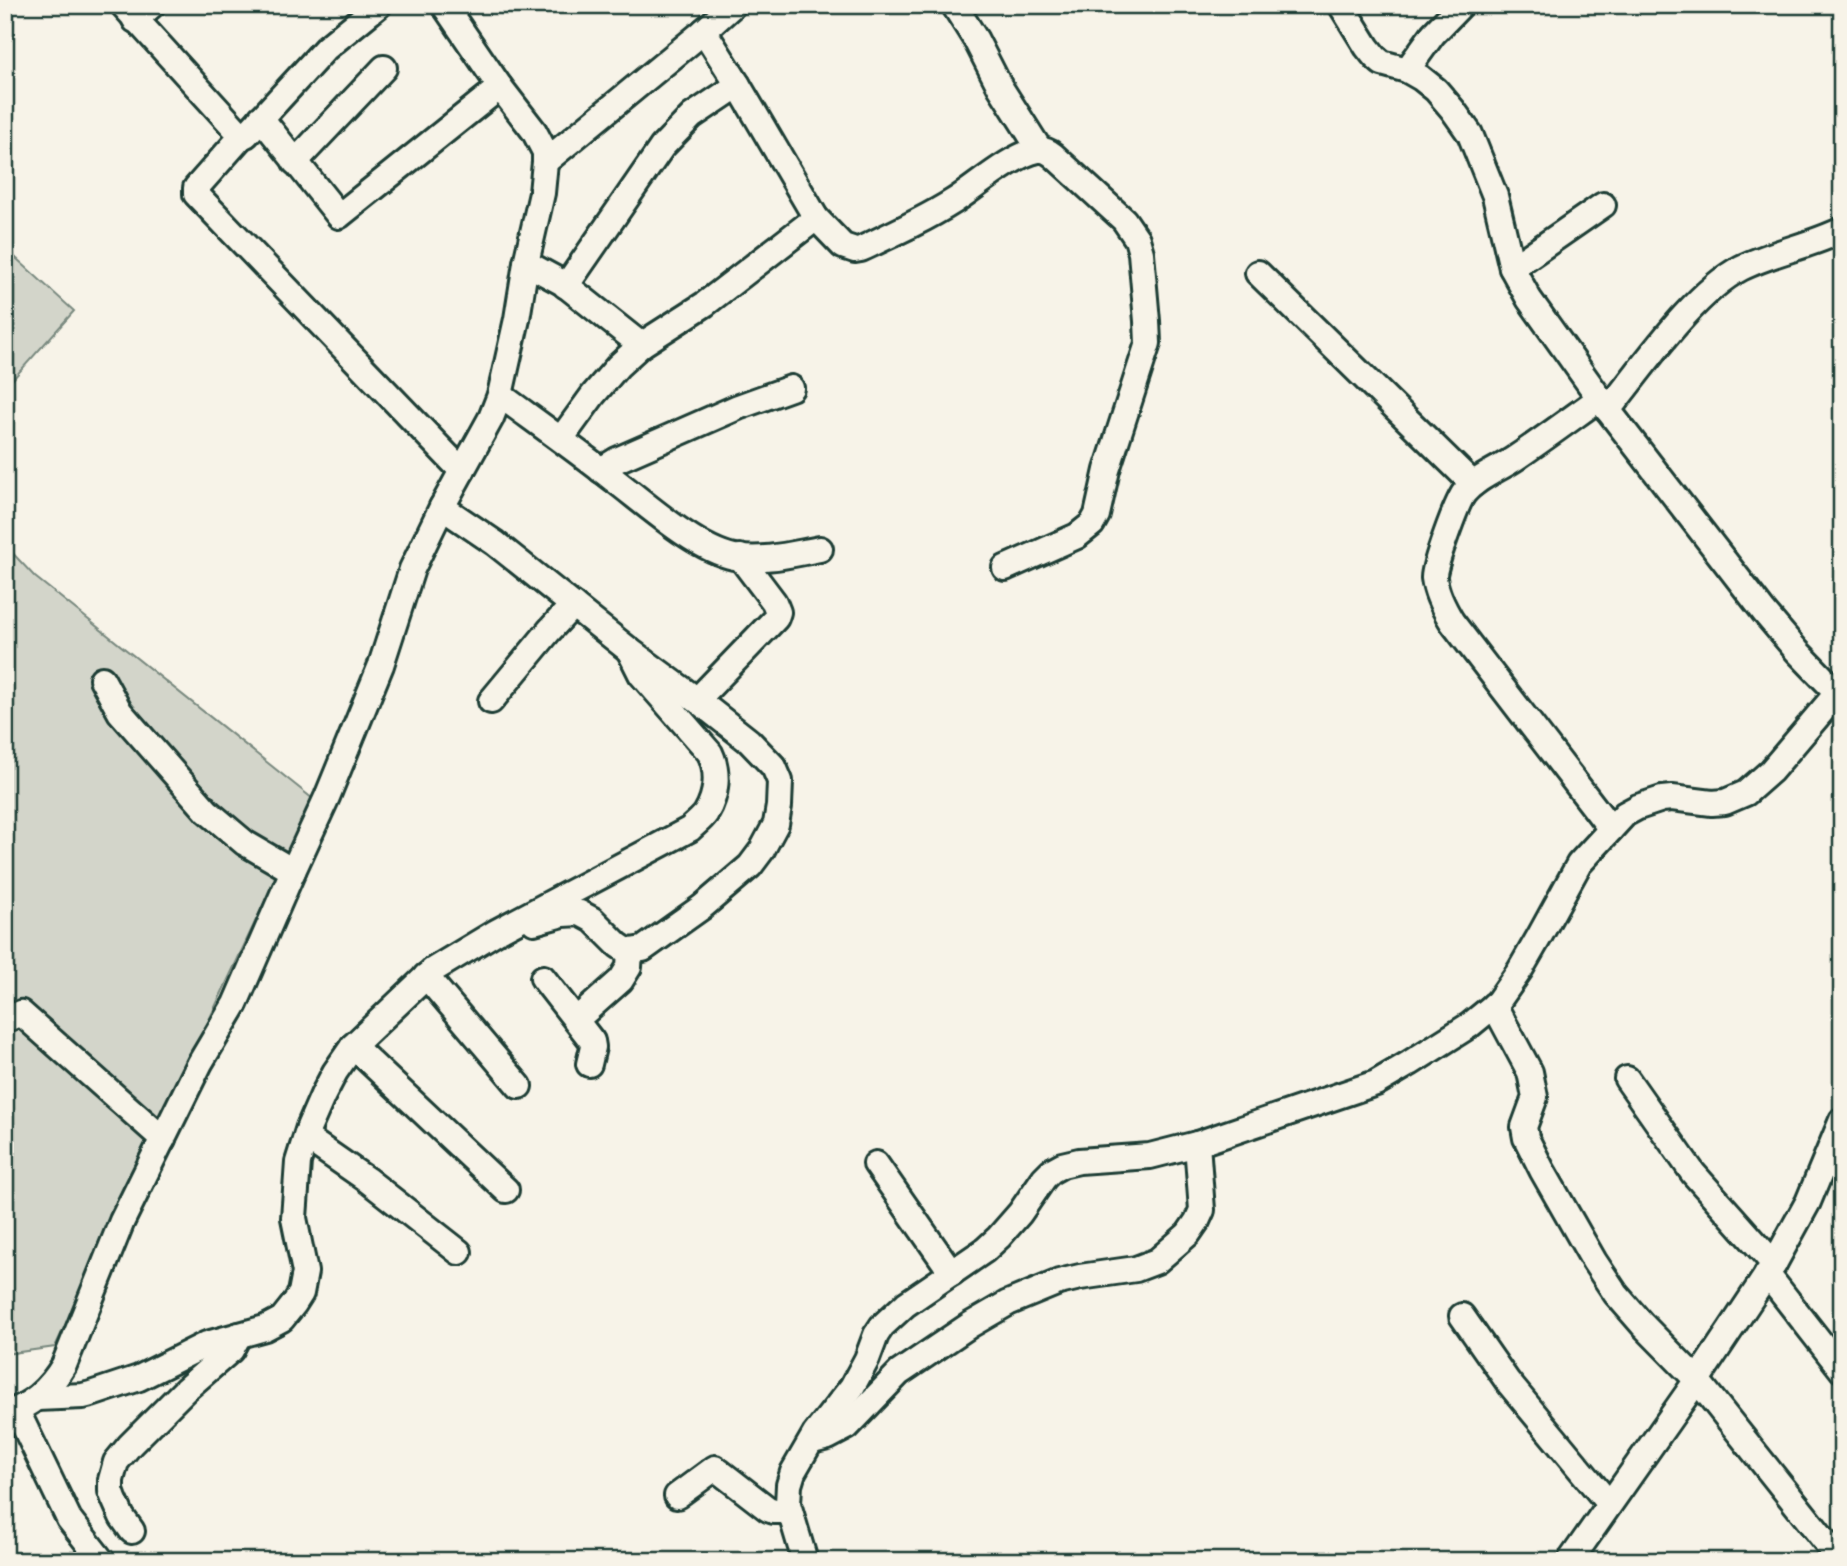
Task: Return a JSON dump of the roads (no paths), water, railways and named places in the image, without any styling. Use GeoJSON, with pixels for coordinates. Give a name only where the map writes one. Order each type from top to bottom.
{"type":"FeatureCollection","features":[{"type":"Feature","properties":{"kind":"street"},"geometry":{"type":"LineString","coordinates":[[379,5],[326,48],[246,135],[242,136],[196,188],[196,194],[463,471]]}},
{"type":"Feature","properties":{"kind":"street"},"geometry":{"type":"LineString","coordinates":[[20,1408],[54,1380],[64,1365],[122,1222],[200,1063],[235,1004],[327,797],[381,665],[412,569],[442,507],[491,418],[500,395],[542,193],[545,152],[443,5]]}},
{"type":"Feature","properties":{"kind":"street"},"geometry":{"type":"LineString","coordinates":[[545,162],[704,32],[733,5]]}},
{"type":"Feature","properties":{"kind":"street"},"geometry":{"type":"LineString","coordinates":[[954,5],[1000,87],[1040,149]]}},
{"type":"Feature","properties":{"kind":"street"},"geometry":{"type":"LineString","coordinates":[[805,1561],[789,1511],[788,1493],[793,1472],[815,1434],[852,1387],[876,1335],[882,1326],[917,1295],[985,1250],[999,1237],[1051,1171],[1079,1161],[1150,1156],[1197,1144],[1376,1083],[1471,1026],[1494,1005],[1526,959],[1579,863],[1625,814],[1662,799],[1712,803],[1725,802],[1746,793],[1771,771],[1841,691],[1832,687],[1764,612],[1604,404],[1529,299],[1512,268],[1495,196],[1470,134],[1453,110],[1436,90],[1421,78],[1407,70],[1382,63],[1374,57],[1341,5]]}},
{"type":"Feature","properties":{"kind":"street"},"geometry":{"type":"LineString","coordinates":[[1407,70],[1433,34],[1461,5]]}},
{"type":"Feature","properties":{"kind":"street"},"geometry":{"type":"LineString","coordinates":[[137,10],[242,136]]}},
{"type":"Feature","properties":{"kind":"street"},"geometry":{"type":"LineString","coordinates":[[704,32],[816,218],[843,247],[861,249],[912,225],[956,200],[995,172],[1040,149],[1053,155],[1133,232],[1141,253],[1147,344],[1107,470],[1097,515],[1092,524],[1077,536],[1004,568]]}},
{"type":"Feature","properties":{"kind":"street"},"geometry":{"type":"LineString","coordinates":[[295,162],[384,68]]}},
{"type":"Feature","properties":{"kind":"street"},"geometry":{"type":"LineString","coordinates":[[566,286],[662,147],[692,116],[738,85]]}},
{"type":"Feature","properties":{"kind":"street"},"geometry":{"type":"LineString","coordinates":[[261,118],[339,216],[500,87]]}},
{"type":"Feature","properties":{"kind":"street"},"geometry":{"type":"LineString","coordinates":[[1512,268],[1603,205]]}},
{"type":"Feature","properties":{"kind":"street"},"geometry":{"type":"LineString","coordinates":[[561,439],[593,395],[641,345],[705,304],[816,218]]}},
{"type":"Feature","properties":{"kind":"street"},"geometry":{"type":"LineString","coordinates":[[1611,829],[1452,622],[1439,597],[1434,569],[1461,498],[1473,484],[1604,404],[1695,305],[1723,280],[1741,268],[1842,230]]}},
{"type":"Feature","properties":{"kind":"street"},"geometry":{"type":"LineString","coordinates":[[526,263],[566,286],[641,345]]}},
{"type":"Feature","properties":{"kind":"street"},"geometry":{"type":"LineString","coordinates":[[1258,273],[1473,484]]}},
{"type":"Feature","properties":{"kind":"street"},"geometry":{"type":"LineString","coordinates":[[601,470],[617,460],[726,412],[791,388]]}},
{"type":"Feature","properties":{"kind":"street"},"geometry":{"type":"LineString","coordinates":[[500,395],[698,542],[718,552],[740,558],[765,558],[820,550]]}},
{"type":"Feature","properties":{"kind":"street"},"geometry":{"type":"LineString","coordinates":[[442,507],[495,543],[551,590],[749,741],[774,767],[780,780],[776,824],[750,866],[664,936],[643,949],[630,951],[618,945],[593,920],[580,913],[563,914],[496,932]]}},
{"type":"Feature","properties":{"kind":"street"},"geometry":{"type":"LineString","coordinates":[[697,700],[776,618],[778,612],[774,602],[740,558]]}},
{"type":"Feature","properties":{"kind":"street"},"geometry":{"type":"LineString","coordinates":[[491,701],[573,605]]}},
{"type":"Feature","properties":{"kind":"street"},"geometry":{"type":"LineString","coordinates":[[20,1408],[92,1394],[139,1378],[207,1344],[265,1328],[282,1319],[301,1293],[305,1272],[293,1219],[298,1162],[323,1095],[353,1046],[426,976],[496,932],[690,829],[707,811],[716,782],[715,763],[710,753],[641,674],[629,650]]}},
{"type":"Feature","properties":{"kind":"street"},"geometry":{"type":"LineString","coordinates":[[102,679],[120,712],[207,811],[246,843],[293,871]]}},
{"type":"Feature","properties":{"kind":"street"},"geometry":{"type":"LineString","coordinates":[[576,1020],[621,980],[629,967],[630,951]]}},
{"type":"Feature","properties":{"kind":"street"},"geometry":{"type":"LineString","coordinates":[[426,976],[519,1086]]}},
{"type":"Feature","properties":{"kind":"street"},"geometry":{"type":"LineString","coordinates":[[543,978],[592,1041],[589,1064]]}},
{"type":"Feature","properties":{"kind":"street"},"geometry":{"type":"LineString","coordinates":[[1494,1005],[1530,1072],[1535,1097],[1525,1123],[1525,1133],[1542,1170],[1594,1261],[1616,1294],[1697,1380],[1841,1561]]}},
{"type":"Feature","properties":{"kind":"street"},"geometry":{"type":"LineString","coordinates":[[5,1020],[21,1013],[163,1139]]}},
{"type":"Feature","properties":{"kind":"street"},"geometry":{"type":"LineString","coordinates":[[353,1046],[506,1190]]}},
{"type":"Feature","properties":{"kind":"street"},"geometry":{"type":"LineString","coordinates":[[1627,1079],[1693,1173],[1771,1269],[1842,1370]]}},
{"type":"Feature","properties":{"kind":"street"},"geometry":{"type":"LineString","coordinates":[[1570,1561],[1771,1269],[1808,1202],[1842,1119]]}},
{"type":"Feature","properties":{"kind":"street"},"geometry":{"type":"LineString","coordinates":[[307,1138],[366,1179],[458,1252]]}},
{"type":"Feature","properties":{"kind":"street"},"geometry":{"type":"LineString","coordinates":[[811,1441],[828,1437],[847,1427],[899,1373],[1008,1303],[1059,1282],[1136,1269],[1157,1261],[1188,1234],[1201,1216],[1197,1144]]}},
{"type":"Feature","properties":{"kind":"street"},"geometry":{"type":"LineString","coordinates":[[876,1164],[952,1273]]}},
{"type":"Feature","properties":{"kind":"street"},"geometry":{"type":"LineString","coordinates":[[1462,1316],[1508,1382],[1609,1504]]}},
{"type":"Feature","properties":{"kind":"street"},"geometry":{"type":"LineString","coordinates":[[132,1531],[122,1517],[111,1491],[116,1462],[186,1389],[231,1350],[239,1335]]}},
{"type":"Feature","properties":{"kind":"street"},"geometry":{"type":"LineString","coordinates":[[20,1408],[69,1519],[102,1561]]}},
{"type":"Feature","properties":{"kind":"street"},"geometry":{"type":"LineString","coordinates":[[677,1496],[715,1468],[768,1509],[789,1511]]}}]}
